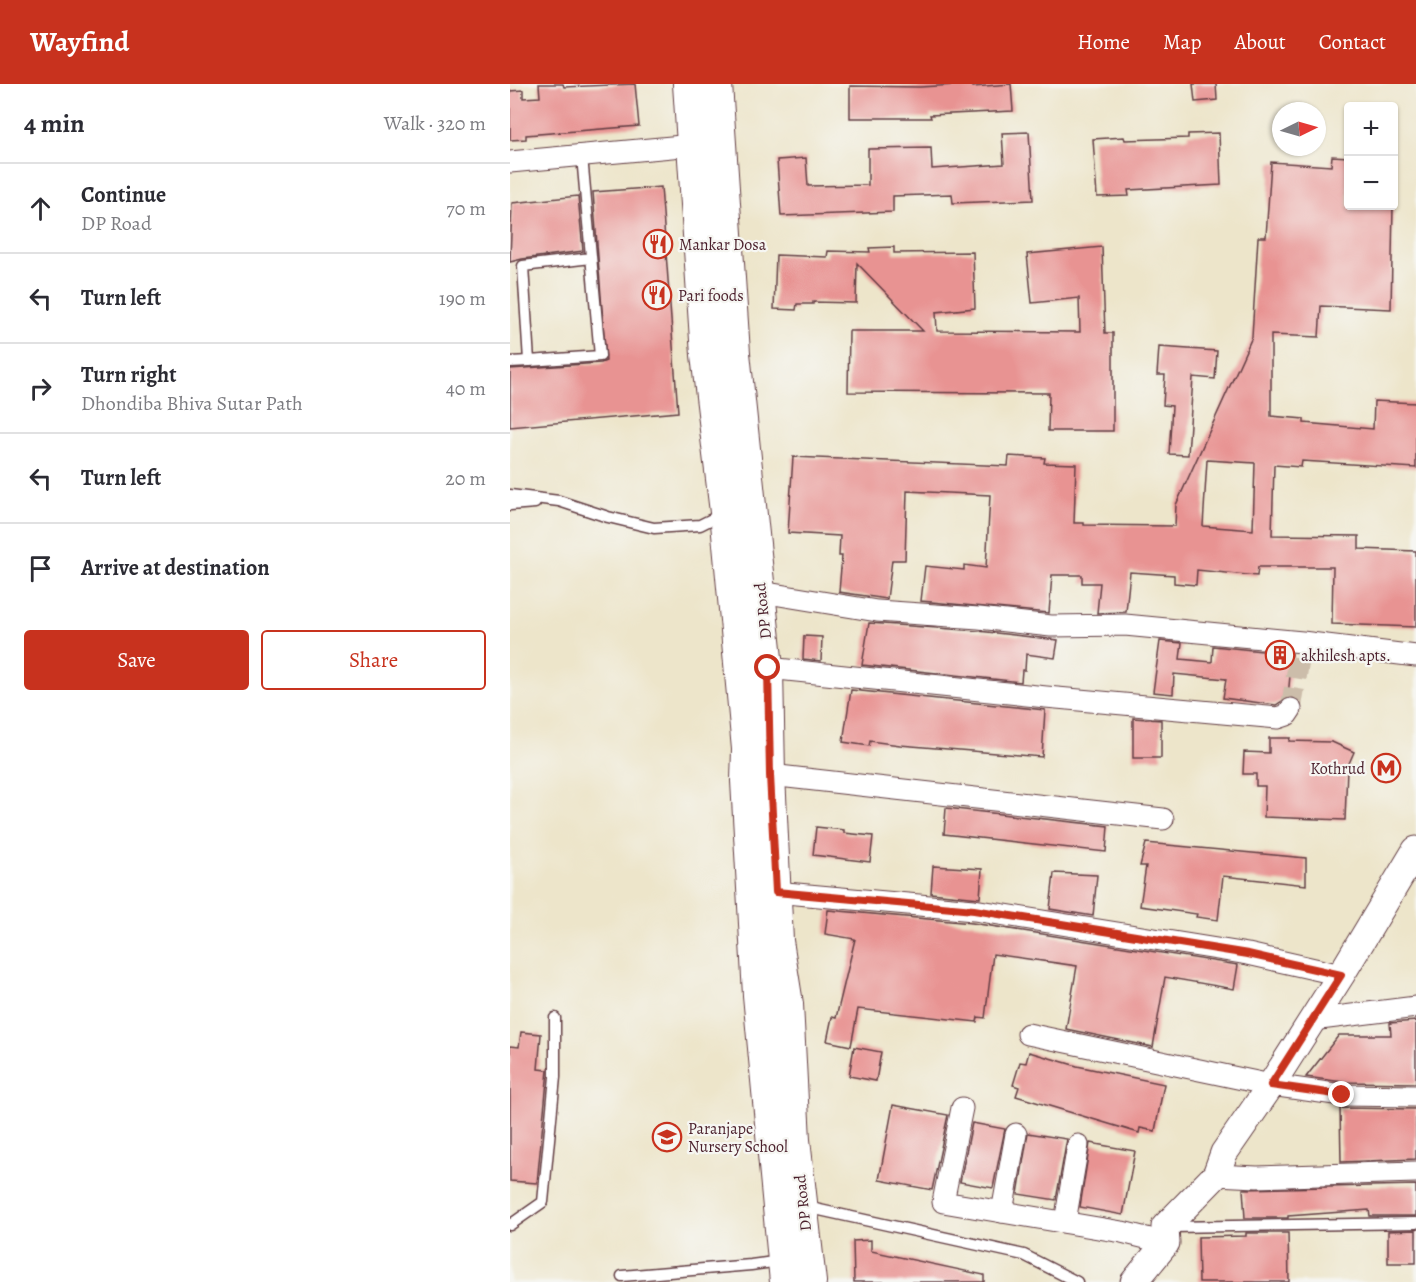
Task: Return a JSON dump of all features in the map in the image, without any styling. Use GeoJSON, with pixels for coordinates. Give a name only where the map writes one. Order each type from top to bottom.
{"type":"FeatureCollection","features":[{"type":"Feature","properties":{"kind":"main road","name":"DP Road"},"geometry":{"type":"LineString","coordinates":[[688,84],[706,355],[725,512],[747,749],[746,781],[758,994],[784,1271]]}},
{"type":"Feature","properties":{"kind":"main road","name":"DP Road"},"geometry":{"type":"LineString","coordinates":[[717,84],[735,352],[768,668],[770,775],[778,941],[788,1004],[795,1140],[811,1282]]}},
{"type":"Feature","properties":{"kind":"street"},"geometry":{"type":"LineString","coordinates":[[510,162],[693,145]]}},
{"type":"Feature","properties":{"kind":"street"},"geometry":{"type":"LineString","coordinates":[[761,592],[877,611],[1051,626],[1125,625],[1302,642],[1416,656]]}},
{"type":"Feature","properties":{"kind":"street"},"geometry":{"type":"LineString","coordinates":[[768,668],[1278,718],[1287,716],[1291,709]]}},
{"type":"Feature","properties":{"kind":"street"},"geometry":{"type":"LineString","coordinates":[[770,775],[1163,819]]}},
{"type":"Feature","properties":{"kind":"street"},"geometry":{"type":"LineString","coordinates":[[1134,1282],[1165,1235],[1216,1175],[1224,1153],[1271,1085],[1341,975],[1416,850]]}},
{"type":"Feature","properties":{"kind":"street"},"geometry":{"type":"LineString","coordinates":[[776,892],[974,910],[1248,954],[1341,975]]}},
{"type":"Feature","properties":{"kind":"street"},"geometry":{"type":"LineString","coordinates":[[1312,1020],[1416,1007]]}},
{"type":"Feature","properties":{"kind":"street"},"geometry":{"type":"LineString","coordinates":[[1028,1034],[1271,1085],[1342,1095],[1416,1096]]}},
{"type":"Feature","properties":{"kind":"street"},"geometry":{"type":"LineString","coordinates":[[962,1108],[943,1202],[1122,1232],[1165,1235]]}},
{"type":"Feature","properties":{"kind":"street"},"geometry":{"type":"LineString","coordinates":[[1002,1212],[1016,1134]]}},
{"type":"Feature","properties":{"kind":"street"},"geometry":{"type":"LineString","coordinates":[[1065,1222],[1078,1145]]}},
{"type":"Feature","properties":{"kind":"street"},"geometry":{"type":"LineString","coordinates":[[1216,1175],[1257,1177],[1416,1172]]}},
{"type":"Feature","properties":{"kind":"lane"},"geometry":{"type":"LineString","coordinates":[[510,362],[600,356],[582,156]]}},
{"type":"Feature","properties":{"kind":"lane"},"geometry":{"type":"LineString","coordinates":[[529,361],[523,266],[591,258]]}},
{"type":"Feature","properties":{"kind":"lane"},"geometry":{"type":"LineString","coordinates":[[510,495],[559,501],[608,517],[654,528],[700,525],[725,512]]}},
{"type":"Feature","properties":{"kind":"lane"},"geometry":{"type":"LineString","coordinates":[[510,506],[559,501]]}},
{"type":"Feature","properties":{"kind":"lane"},"geometry":{"type":"LineString","coordinates":[[510,1225],[543,1202],[555,1077],[555,1018]]}},
{"type":"Feature","properties":{"kind":"lane"},"geometry":{"type":"LineString","coordinates":[[802,1206],[1024,1255],[1077,1282]]}},
{"type":"Feature","properties":{"kind":"lane"},"geometry":{"type":"LineString","coordinates":[[1165,1235],[1416,1223]]}},
{"type":"Feature","properties":{"kind":"lane"},"geometry":{"type":"LineString","coordinates":[[622,1276],[751,1265],[784,1271]]}},
{"type":"Feature","properties":{"kind":"building"},"geometry":{"type":"Polygon","coordinates":[[[539,84],[563,84],[564,87],[635,84],[639,126],[526,135],[526,139],[510,140],[510,91],[523,90],[523,98],[540,97],[539,84]]]}},
{"type":"Feature","properties":{"kind":"building"},"geometry":{"type":"Polygon","coordinates":[[[972,84],[973,87],[1011,84],[1013,111],[930,115],[931,118],[850,118],[850,86],[920,87],[972,84]]]}},
{"type":"Feature","properties":{"kind":"building"},"geometry":{"type":"Polygon","coordinates":[[[1193,84],[1216,84],[1217,100],[1195,102],[1193,84]]]}},
{"type":"Feature","properties":{"kind":"building"},"geometry":{"type":"Polygon","coordinates":[[[1029,132],[1033,200],[953,203],[952,194],[893,196],[893,212],[781,216],[777,160],[806,158],[808,186],[868,185],[868,149],[931,148],[932,169],[1004,164],[1002,133],[1029,132]]]}},
{"type":"Feature","properties":{"kind":"building"},"geometry":{"type":"Polygon","coordinates":[[[1219,133],[1221,185],[1128,190],[1129,196],[1097,197],[1093,139],[1188,138],[1188,134],[1219,133]]]}},
{"type":"Feature","properties":{"kind":"building"},"geometry":{"type":"Polygon","coordinates":[[[1332,156],[1344,157],[1344,210],[1393,210],[1391,309],[1321,306],[1319,337],[1271,335],[1271,416],[1304,419],[1304,423],[1373,429],[1374,401],[1416,403],[1416,468],[1302,461],[1301,467],[1274,465],[1272,535],[1359,536],[1359,549],[1416,551],[1416,627],[1332,624],[1333,567],[1258,567],[1257,576],[1197,570],[1196,585],[1174,583],[1174,575],[1130,572],[1126,612],[1097,613],[1100,583],[1082,583],[1082,575],[1052,575],[1049,613],[921,601],[925,566],[964,570],[964,565],[986,568],[990,495],[907,491],[905,560],[892,560],[887,599],[839,592],[842,556],[839,556],[840,536],[788,533],[793,457],[1008,466],[1009,456],[1045,458],[1044,463],[1076,464],[1074,523],[1175,526],[1176,505],[1252,337],[1258,237],[1266,237],[1271,162],[1331,166],[1332,156]],[[1207,460],[1203,526],[1253,530],[1255,463],[1207,460]]]}},
{"type":"Feature","properties":{"kind":"building"},"geometry":{"type":"Polygon","coordinates":[[[661,187],[678,412],[510,427],[510,369],[606,361],[593,192],[661,187]]]}},
{"type":"Feature","properties":{"kind":"building"},"geometry":{"type":"Polygon","coordinates":[[[578,196],[583,251],[510,262],[512,203],[578,196]]]}},
{"type":"Feature","properties":{"kind":"building"},"geometry":{"type":"Polygon","coordinates":[[[894,247],[894,253],[973,252],[975,308],[936,312],[937,331],[1080,332],[1079,298],[1032,303],[1027,254],[1102,247],[1105,333],[1113,333],[1113,431],[1048,431],[1049,393],[848,392],[849,331],[923,331],[857,263],[856,303],[813,302],[813,304],[797,304],[796,310],[774,309],[776,255],[827,257],[828,251],[870,252],[869,248],[894,247]]]}},
{"type":"Feature","properties":{"kind":"building"},"geometry":{"type":"Polygon","coordinates":[[[1159,347],[1217,351],[1215,379],[1193,377],[1188,455],[1169,454],[1172,406],[1163,405],[1165,375],[1157,375],[1159,347]]]}},
{"type":"Feature","properties":{"kind":"building"},"geometry":{"type":"Polygon","coordinates":[[[869,623],[1058,640],[1055,658],[1026,654],[1025,670],[1022,670],[1021,682],[862,665],[869,623]]]}},
{"type":"Feature","properties":{"kind":"building"},"geometry":{"type":"Polygon","coordinates":[[[804,636],[822,637],[821,661],[803,659],[804,636]]]}},
{"type":"Feature","properties":{"kind":"building"},"geometry":{"type":"Polygon","coordinates":[[[1160,641],[1182,643],[1180,659],[1212,662],[1213,646],[1292,654],[1288,697],[1276,705],[1223,698],[1226,679],[1174,674],[1173,694],[1153,692],[1160,641]]]}},
{"type":"Feature","properties":{"kind":"building"},"geometry":{"type":"Polygon","coordinates":[[[851,690],[1045,710],[1042,757],[870,741],[869,746],[843,742],[851,690]]]}},
{"type":"Feature","properties":{"kind":"building"},"geometry":{"type":"Polygon","coordinates":[[[1133,718],[1161,720],[1161,758],[1133,758],[1133,718]]]}},
{"type":"Feature","properties":{"kind":"building"},"geometry":{"type":"Polygon","coordinates":[[[1269,738],[1332,742],[1354,752],[1347,768],[1345,820],[1264,817],[1265,786],[1256,786],[1256,774],[1243,774],[1244,752],[1269,753],[1269,738]]]}},
{"type":"Feature","properties":{"kind":"building"},"geometry":{"type":"Polygon","coordinates":[[[946,808],[1108,826],[1106,852],[944,834],[946,808]]]}},
{"type":"Feature","properties":{"kind":"building"},"geometry":{"type":"Polygon","coordinates":[[[816,827],[873,836],[870,862],[813,855],[816,827]]]}},
{"type":"Feature","properties":{"kind":"building"},"geometry":{"type":"Polygon","coordinates":[[[1146,843],[1306,858],[1306,885],[1223,876],[1218,920],[1196,917],[1197,914],[1140,906],[1146,866],[1140,866],[1146,843]]]}},
{"type":"Feature","properties":{"kind":"building"},"geometry":{"type":"Polygon","coordinates":[[[933,866],[982,869],[980,898],[931,893],[933,866]]]}},
{"type":"Feature","properties":{"kind":"building"},"geometry":{"type":"Polygon","coordinates":[[[1054,873],[1097,875],[1093,916],[1050,909],[1054,873]]]}},
{"type":"Feature","properties":{"kind":"building"},"geometry":{"type":"Polygon","coordinates":[[[828,910],[972,923],[1238,965],[1234,989],[1165,977],[1153,1047],[1066,1029],[1077,966],[993,954],[985,1018],[978,1017],[977,1022],[858,1009],[851,1046],[827,1041],[832,1017],[836,1018],[855,939],[825,934],[828,910]]]}},
{"type":"Feature","properties":{"kind":"building"},"geometry":{"type":"Polygon","coordinates":[[[1416,1021],[1416,1083],[1343,1082],[1306,1077],[1339,1035],[1391,1035],[1390,1023],[1416,1021]]]}},
{"type":"Feature","properties":{"kind":"building"},"geometry":{"type":"Polygon","coordinates":[[[521,1032],[541,1034],[538,1069],[548,1070],[537,1183],[510,1181],[510,1046],[519,1047],[521,1032]]]}},
{"type":"Feature","properties":{"kind":"building"},"geometry":{"type":"Polygon","coordinates":[[[854,1047],[881,1052],[876,1081],[849,1076],[854,1047]]]}},
{"type":"Feature","properties":{"kind":"building"},"geometry":{"type":"Polygon","coordinates":[[[1029,1052],[1077,1066],[1164,1084],[1155,1131],[1140,1128],[1139,1133],[1016,1096],[1019,1087],[1013,1085],[1020,1062],[1026,1063],[1029,1052]]]}},
{"type":"Feature","properties":{"kind":"building"},"geometry":{"type":"Polygon","coordinates":[[[893,1105],[948,1115],[932,1190],[879,1180],[893,1105]]]}},
{"type":"Feature","properties":{"kind":"building"},"geometry":{"type":"Polygon","coordinates":[[[1340,1108],[1416,1109],[1416,1159],[1341,1162],[1340,1108]]]}},
{"type":"Feature","properties":{"kind":"building"},"geometry":{"type":"Polygon","coordinates":[[[972,1123],[1005,1129],[993,1188],[960,1182],[972,1123]]]}},
{"type":"Feature","properties":{"kind":"building"},"geometry":{"type":"Polygon","coordinates":[[[1028,1133],[1067,1139],[1056,1200],[1018,1194],[1028,1133]]]}},
{"type":"Feature","properties":{"kind":"building"},"geometry":{"type":"Polygon","coordinates":[[[1090,1143],[1135,1151],[1123,1215],[1080,1207],[1090,1143]]]}},
{"type":"Feature","properties":{"kind":"building"},"geometry":{"type":"Polygon","coordinates":[[[1416,1185],[1416,1216],[1370,1216],[1369,1210],[1288,1216],[1288,1218],[1245,1218],[1243,1189],[1416,1185]]]}},
{"type":"Feature","properties":{"kind":"building"},"geometry":{"type":"Polygon","coordinates":[[[1416,1230],[1416,1263],[1388,1263],[1388,1231],[1416,1230]]]}},
{"type":"Feature","properties":{"kind":"building"},"geometry":{"type":"Polygon","coordinates":[[[1246,1233],[1288,1233],[1289,1282],[1199,1282],[1198,1237],[1246,1236],[1246,1233]]]}},
{"type":"Feature","properties":{"kind":"building"},"geometry":{"type":"Polygon","coordinates":[[[871,1240],[871,1251],[984,1275],[984,1282],[854,1282],[853,1241],[871,1240]]]}},
{"type":"Feature","properties":{"kind":"tunnel"},"geometry":{"type":"LineString","coordinates":[[1291,709],[1302,642]]}},
{"type":"Feature","properties":{"kind":"place","name":"Mankar Dosa"},"geometry":{"type":"Point","coordinates":[658,244]}},
{"type":"Feature","properties":{"kind":"place","name":"Pari foods"},"geometry":{"type":"Point","coordinates":[657,295]}},
{"type":"Feature","properties":{"kind":"place","name":"akhilesh apts."},"geometry":{"type":"Point","coordinates":[1280,655]}},
{"type":"Feature","properties":{"kind":"place","name":"Kothrud"},"geometry":{"type":"Point","coordinates":[1386,768]}},
{"type":"Feature","properties":{"kind":"place","name":"Paranjape Nursery School"},"geometry":{"type":"Point","coordinates":[667,1137]}},
{"type":"Feature","properties":{"kind":"route"},"geometry":{"type":"LineString","coordinates":[[768,668],[770,775],[776,892],[974,910],[1248,954],[1341,975],[1271,1085],[1342,1095]]}}]}
